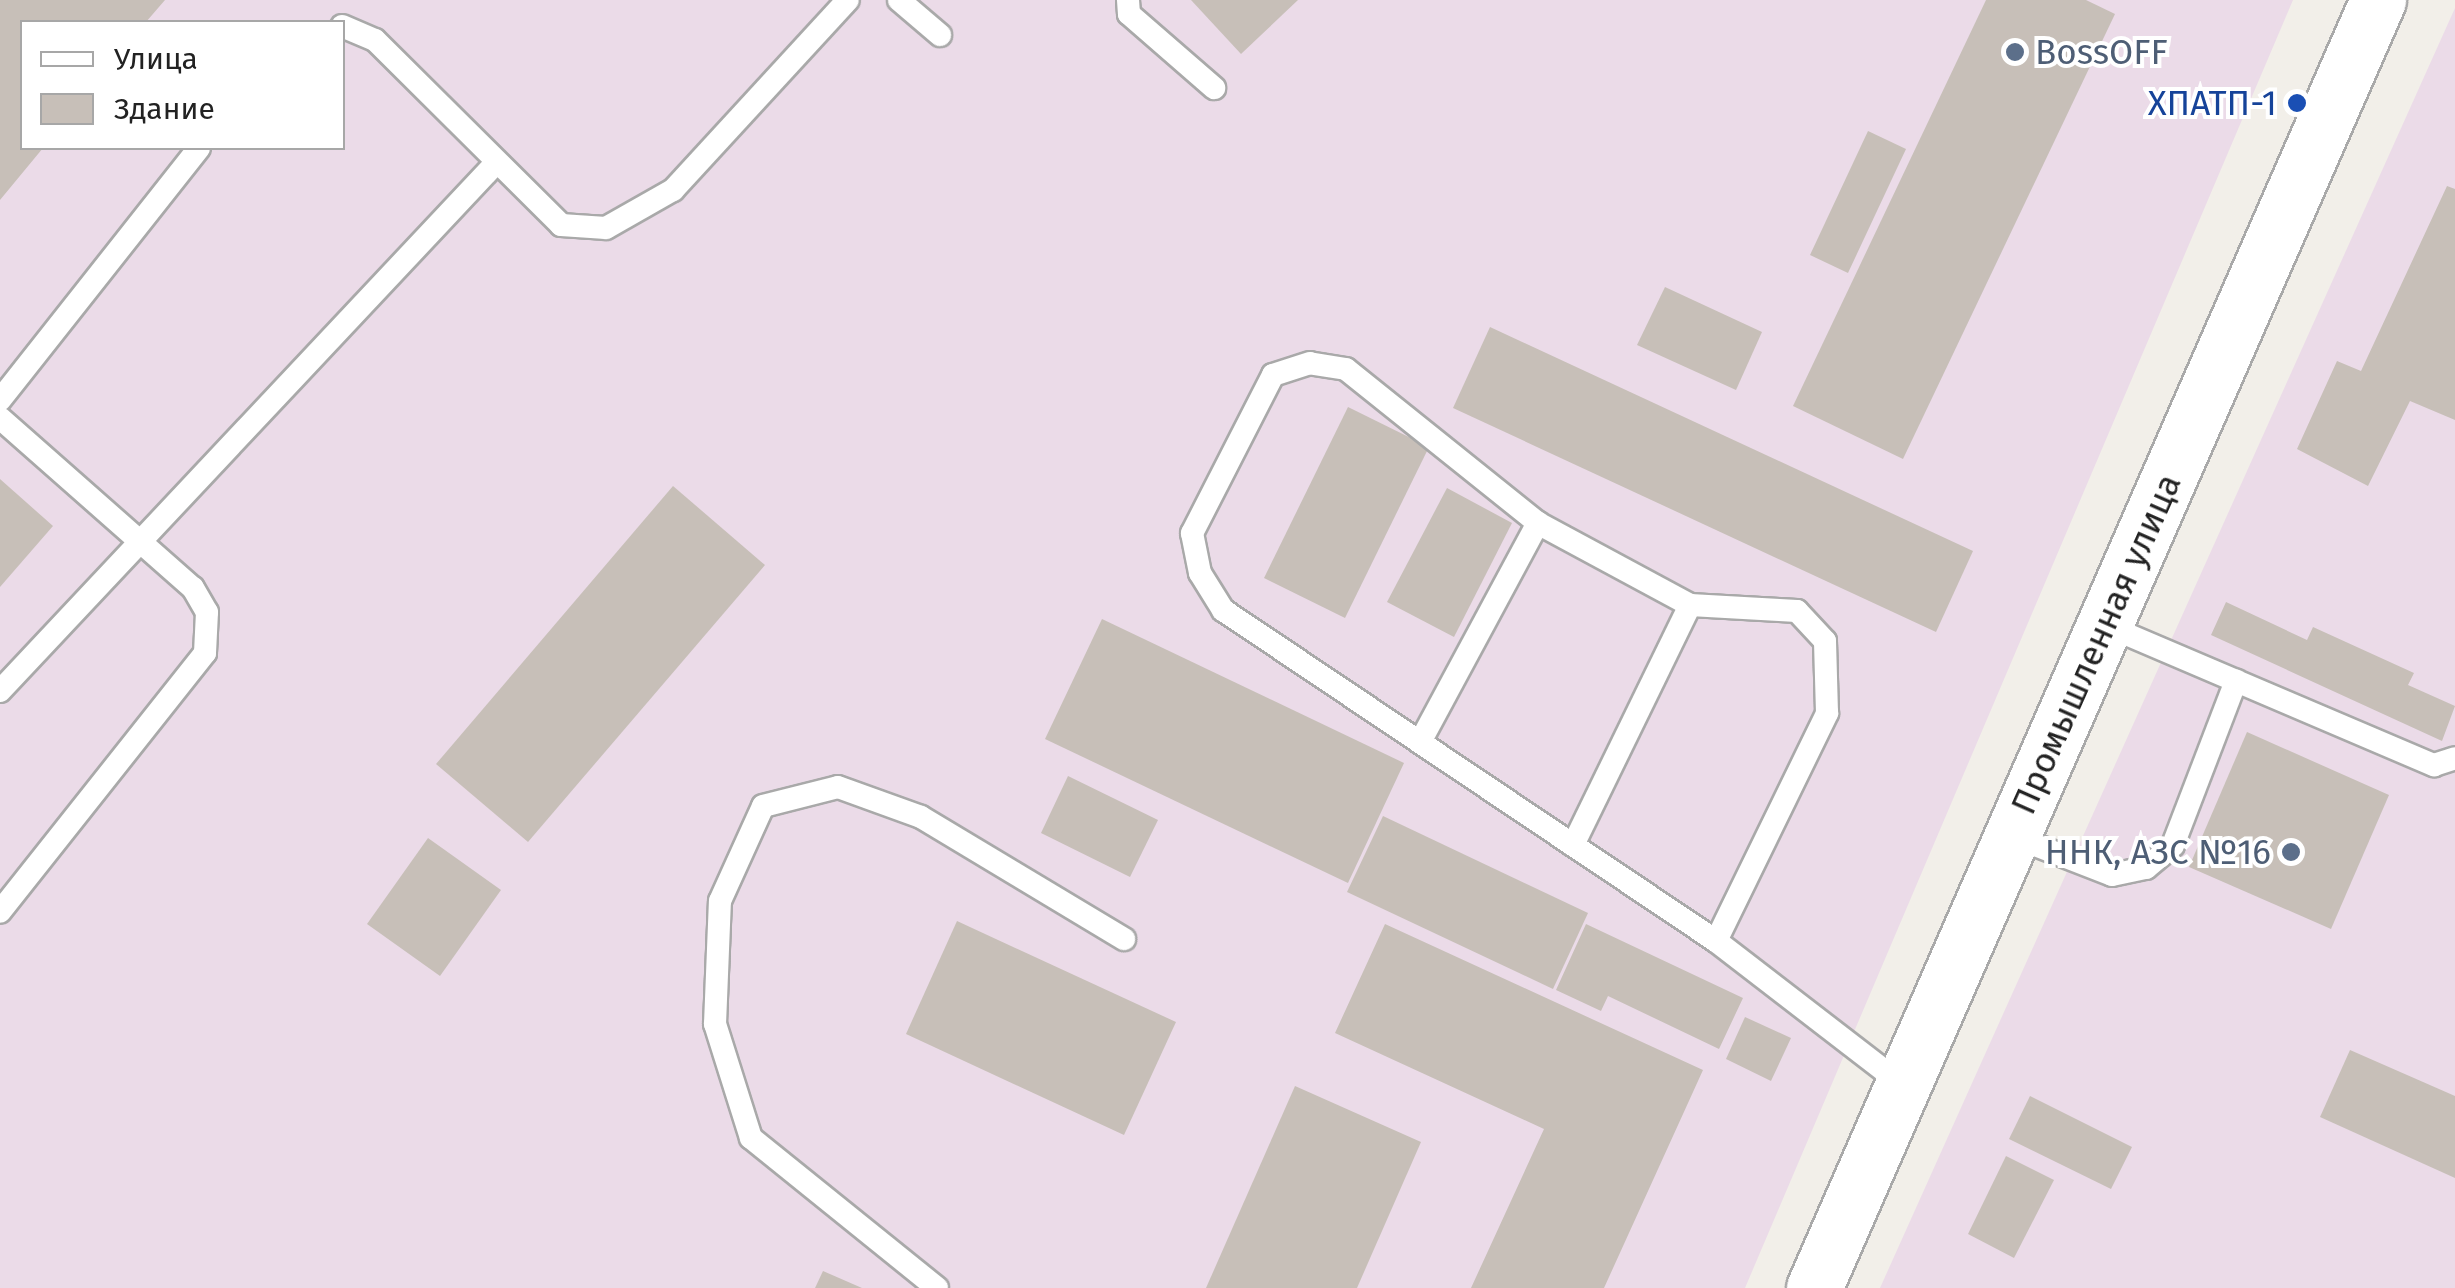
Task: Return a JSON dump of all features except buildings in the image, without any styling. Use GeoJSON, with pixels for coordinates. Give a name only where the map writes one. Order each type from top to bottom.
{"type":"FeatureCollection","features":[{"type":"Feature","properties":{"kind":"street","name":"Промышленная улица"},"geometry":{"type":"LineString","coordinates":[[1814,1288],[2378,0]]}},
{"type":"Feature","properties":{"kind":"lane"},"geometry":{"type":"LineString","coordinates":[[345,27],[376,40],[494,165],[560,224],[606,228],[673,190],[848,0]]}},
{"type":"Feature","properties":{"kind":"lane"},"geometry":{"type":"LineString","coordinates":[[900,0],[940,36]]}},
{"type":"Feature","properties":{"kind":"lane"},"geometry":{"type":"LineString","coordinates":[[1128,0],[1129,14],[1214,88]]}},
{"type":"Feature","properties":{"kind":"lane"},"geometry":{"type":"LineString","coordinates":[[0,400],[197,150]]}},
{"type":"Feature","properties":{"kind":"lane"},"geometry":{"type":"LineString","coordinates":[[0,692],[136,539],[494,165]]}},
{"type":"Feature","properties":{"kind":"lane"},"geometry":{"type":"LineString","coordinates":[[1716,942],[1827,713],[1833,679],[1825,641],[1797,611],[1690,605],[1538,522],[1346,369],[1310,363],[1273,374],[1192,533],[1200,573],[1222,610],[1716,942],[1903,1085]]}},
{"type":"Feature","properties":{"kind":"lane"},"geometry":{"type":"LineString","coordinates":[[0,418],[193,588],[207,612],[205,653],[0,912]]}},
{"type":"Feature","properties":{"kind":"lane"},"geometry":{"type":"LineString","coordinates":[[1420,742],[1538,522]]}},
{"type":"Feature","properties":{"kind":"lane"},"geometry":{"type":"LineString","coordinates":[[1573,845],[1690,605]]}},
{"type":"Feature","properties":{"kind":"lane"},"geometry":{"type":"LineString","coordinates":[[2104,625],[2434,765],[2455,758]]}},
{"type":"Feature","properties":{"kind":"lane"},"geometry":{"type":"LineString","coordinates":[[2012,836],[2112,875],[2146,868],[2173,845],[2236,680]]}},
{"type":"Feature","properties":{"kind":"lane"},"geometry":{"type":"LineString","coordinates":[[936,1288],[751,1138],[715,1024],[720,901],[762,806],[838,787],[920,817],[1124,939]]}},
{"type":"Feature","properties":{"kind":"shaded area"},"geometry":{"type":"Polygon","coordinates":[[[0,0],[2293,0],[1745,1288],[0,1288],[0,0]]]}},
{"type":"Feature","properties":{"kind":"shaded area"},"geometry":{"type":"Polygon","coordinates":[[[2455,8],[2455,1288],[1880,1288],[2455,8]]]}},
{"type":"Feature","properties":{"kind":"place","name":"BossOFF"},"geometry":{"type":"Point","coordinates":[2015,52]}},
{"type":"Feature","properties":{"kind":"place","name":"ХПАТП-1"},"geometry":{"type":"Point","coordinates":[2297,103]}},
{"type":"Feature","properties":{"kind":"place","name":"ННК, АЗС №16"},"geometry":{"type":"Point","coordinates":[2291,852]}}]}
